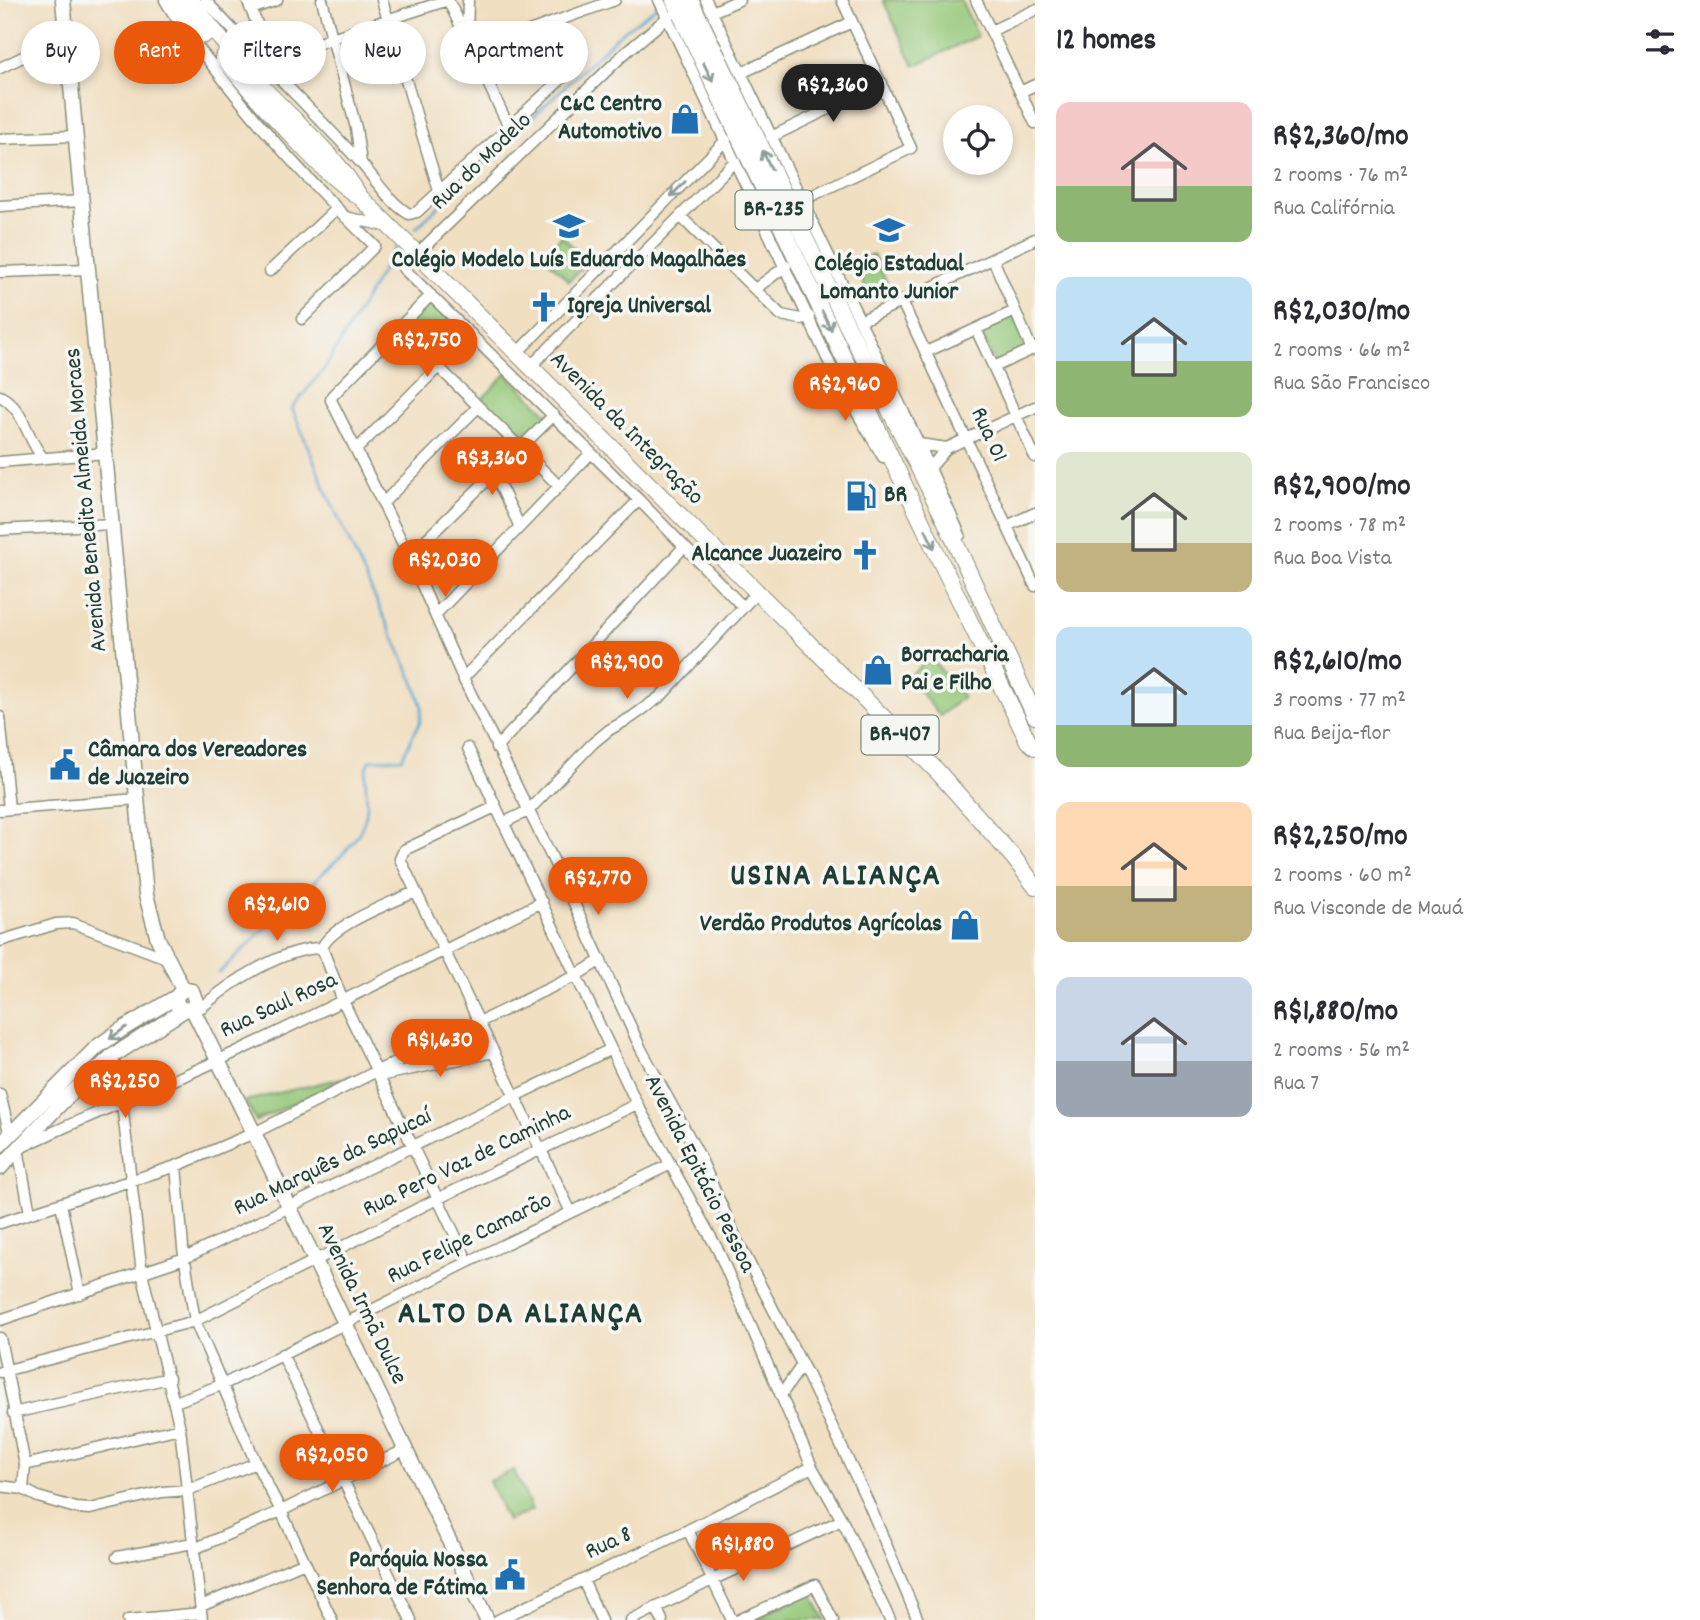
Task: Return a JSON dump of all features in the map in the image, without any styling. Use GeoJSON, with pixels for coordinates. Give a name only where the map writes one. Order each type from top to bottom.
{"type":"FeatureCollection","features":[{"type":"Feature","properties":{"kind":"highway","name":"BR-407"},"geometry":{"type":"LineString","coordinates":[[175,0],[256,98],[339,183],[360,197]]}},
{"type":"Feature","properties":{"kind":"highway","name":"Avenida da Integração"},"geometry":{"type":"LineString","coordinates":[[190,0],[263,88],[347,174],[360,197],[952,785],[1035,886]]}},
{"type":"Feature","properties":{"kind":"highway","name":"BR-235"},"geometry":{"type":"LineString","coordinates":[[678,7],[861,353],[944,518],[1035,716]]}},
{"type":"Feature","properties":{"kind":"highway","name":"BR-235"},"geometry":{"type":"LineString","coordinates":[[678,7],[916,509],[1028,741],[1035,747]]}},
{"type":"Feature","properties":{"kind":"highway"},"geometry":{"type":"LineString","coordinates":[[870,372],[895,397]]}},
{"type":"Feature","properties":{"kind":"main road","name":"Avenida Benedito Almeida Moraes"},"geometry":{"type":"LineString","coordinates":[[63,0],[66,21]]}},
{"type":"Feature","properties":{"kind":"main road","name":"Avenida Benedito Almeida Moraes"},"geometry":{"type":"LineString","coordinates":[[72,84],[148,909],[158,939],[187,1002]]}},
{"type":"Feature","properties":{"kind":"main road"},"geometry":{"type":"LineString","coordinates":[[18,1149],[63,1101],[111,1057],[187,1002]]}},
{"type":"Feature","properties":{"kind":"main road"},"geometry":{"type":"LineString","coordinates":[[5,1140],[97,1048],[121,1030],[187,1002]]}},
{"type":"Feature","properties":{"kind":"main road","name":"Avenida Irmã Dulce"},"geometry":{"type":"LineString","coordinates":[[187,1002],[254,1133],[487,1620]]}},
{"type":"Feature","properties":{"kind":"main road","name":"Rua Saul Rosa"},"geometry":{"type":"LineString","coordinates":[[0,1168],[18,1149]]}},
{"type":"Feature","properties":{"kind":"street"},"geometry":{"type":"LineString","coordinates":[[165,0],[180,24],[250,114],[375,246],[302,319]]}},
{"type":"Feature","properties":{"kind":"street"},"geometry":{"type":"LineString","coordinates":[[205,0],[226,21]]}},
{"type":"Feature","properties":{"kind":"street"},"geometry":{"type":"LineString","coordinates":[[255,21],[249,4],[277,0]]}},
{"type":"Feature","properties":{"kind":"street"},"geometry":{"type":"LineString","coordinates":[[322,0],[356,128],[361,163]]}},
{"type":"Feature","properties":{"kind":"street"},"geometry":{"type":"LineString","coordinates":[[382,0],[387,21],[448,0],[457,21]]}},
{"type":"Feature","properties":{"kind":"street"},"geometry":{"type":"LineString","coordinates":[[468,0],[468,21]]}},
{"type":"Feature","properties":{"kind":"street"},"geometry":{"type":"LineString","coordinates":[[545,21],[615,0]]}},
{"type":"Feature","properties":{"kind":"street"},"geometry":{"type":"LineString","coordinates":[[660,0],[678,7],[735,162],[836,377],[869,430],[901,492],[916,509]]}},
{"type":"Feature","properties":{"kind":"street"},"geometry":{"type":"LineString","coordinates":[[706,0],[919,444],[1035,701]]}},
{"type":"Feature","properties":{"kind":"street"},"geometry":{"type":"LineString","coordinates":[[712,12],[738,0]]}},
{"type":"Feature","properties":{"kind":"street"},"geometry":{"type":"LineString","coordinates":[[801,201],[911,148],[842,0]]}},
{"type":"Feature","properties":{"kind":"street"},"geometry":{"type":"LineString","coordinates":[[976,0],[1027,97],[1035,123]]}},
{"type":"Feature","properties":{"kind":"street","name":"Rua do Modelo"},"geometry":{"type":"LineString","coordinates":[[418,253],[624,54],[678,7]]}},
{"type":"Feature","properties":{"kind":"street"},"geometry":{"type":"LineString","coordinates":[[991,32],[1035,10]]}},
{"type":"Feature","properties":{"kind":"street"},"geometry":{"type":"LineString","coordinates":[[741,73],[852,22]]}},
{"type":"Feature","properties":{"kind":"street"},"geometry":{"type":"LineString","coordinates":[[326,40],[340,36]]}},
{"type":"Feature","properties":{"kind":"street"},"geometry":{"type":"LineString","coordinates":[[0,68],[21,58]]}},
{"type":"Feature","properties":{"kind":"street"},"geometry":{"type":"LineString","coordinates":[[771,137],[882,83]]}},
{"type":"Feature","properties":{"kind":"street"},"geometry":{"type":"LineString","coordinates":[[284,84],[408,214],[417,212],[556,84]]}},
{"type":"Feature","properties":{"kind":"street"},"geometry":{"type":"LineString","coordinates":[[406,84],[439,191]]}},
{"type":"Feature","properties":{"kind":"street"},"geometry":{"type":"LineString","coordinates":[[488,84],[509,127]]}},
{"type":"Feature","properties":{"kind":"street"},"geometry":{"type":"LineString","coordinates":[[1027,97],[1035,85]]}},
{"type":"Feature","properties":{"kind":"street"},"geometry":{"type":"LineString","coordinates":[[0,139],[76,136]]}},
{"type":"Feature","properties":{"kind":"street"},"geometry":{"type":"LineString","coordinates":[[517,353],[726,140]]}},
{"type":"Feature","properties":{"kind":"street"},"geometry":{"type":"LineString","coordinates":[[530,367],[735,162]]}},
{"type":"Feature","properties":{"kind":"street"},"geometry":{"type":"LineString","coordinates":[[0,206],[82,201]]}},
{"type":"Feature","properties":{"kind":"street"},"geometry":{"type":"LineString","coordinates":[[341,213],[393,228]]}},
{"type":"Feature","properties":{"kind":"street"},"geometry":{"type":"LineString","coordinates":[[270,271],[341,213]]}},
{"type":"Feature","properties":{"kind":"street"},"geometry":{"type":"LineString","coordinates":[[680,216],[781,315],[801,319],[809,316]]}},
{"type":"Feature","properties":{"kind":"street"},"geometry":{"type":"LineString","coordinates":[[648,220],[658,223],[662,234]]}},
{"type":"Feature","properties":{"kind":"street"},"geometry":{"type":"LineString","coordinates":[[860,321],[1035,239]]}},
{"type":"Feature","properties":{"kind":"street"},"geometry":{"type":"LineString","coordinates":[[993,259],[1033,349],[994,367]]}},
{"type":"Feature","properties":{"kind":"street"},"geometry":{"type":"LineString","coordinates":[[755,289],[786,266]]}},
{"type":"Feature","properties":{"kind":"street"},"geometry":{"type":"LineString","coordinates":[[403,268],[554,415],[743,607]]}},
{"type":"Feature","properties":{"kind":"street"},"geometry":{"type":"LineString","coordinates":[[0,272],[88,269]]}},
{"type":"Feature","properties":{"kind":"street"},"geometry":{"type":"LineString","coordinates":[[431,295],[331,398],[409,556],[463,678],[601,960],[641,1049],[699,1155],[737,1240],[802,1365],[868,1502],[918,1620]]}},
{"type":"Feature","properties":{"kind":"street"},"geometry":{"type":"LineString","coordinates":[[573,297],[572,302],[576,309],[588,309]]}},
{"type":"Feature","properties":{"kind":"street","name":"Rua 01"},"geometry":{"type":"LineString","coordinates":[[902,302],[1007,526],[1032,573],[1035,586]]}},
{"type":"Feature","properties":{"kind":"street"},"geometry":{"type":"LineString","coordinates":[[926,352],[1015,311]]}},
{"type":"Feature","properties":{"kind":"street"},"geometry":{"type":"LineString","coordinates":[[398,328],[559,486]]}},
{"type":"Feature","properties":{"kind":"street"},"geometry":{"type":"LineString","coordinates":[[976,329],[1035,457]]}},
{"type":"Feature","properties":{"kind":"street"},"geometry":{"type":"LineString","coordinates":[[357,449],[471,334]]}},
{"type":"Feature","properties":{"kind":"street"},"geometry":{"type":"LineString","coordinates":[[0,396],[12,405],[25,423],[43,458]]}},
{"type":"Feature","properties":{"kind":"street"},"geometry":{"type":"LineString","coordinates":[[383,503],[478,407]]}},
{"type":"Feature","properties":{"kind":"street"},"geometry":{"type":"LineString","coordinates":[[930,468],[947,448],[1035,407]]}},
{"type":"Feature","properties":{"kind":"street"},"geometry":{"type":"LineString","coordinates":[[409,556],[554,415]]}},
{"type":"Feature","properties":{"kind":"street"},"geometry":{"type":"LineString","coordinates":[[919,444],[947,448]]}},
{"type":"Feature","properties":{"kind":"street"},"geometry":{"type":"LineString","coordinates":[[0,462],[106,453]]}},
{"type":"Feature","properties":{"kind":"street"},"geometry":{"type":"LineString","coordinates":[[435,615],[591,453]]}},
{"type":"Feature","properties":{"kind":"street"},"geometry":{"type":"LineString","coordinates":[[494,473],[520,527]]}},
{"type":"Feature","properties":{"kind":"street"},"geometry":{"type":"LineString","coordinates":[[463,678],[639,500]]}},
{"type":"Feature","properties":{"kind":"street"},"geometry":{"type":"LineString","coordinates":[[1007,526],[1035,513]]}},
{"type":"Feature","properties":{"kind":"street"},"geometry":{"type":"LineString","coordinates":[[0,530],[112,524]]}},
{"type":"Feature","properties":{"kind":"street"},"geometry":{"type":"LineString","coordinates":[[496,748],[684,547]]}},
{"type":"Feature","properties":{"kind":"street"},"geometry":{"type":"LineString","coordinates":[[503,824],[528,811],[592,744],[609,730],[661,696],[758,591]]}},
{"type":"Feature","properties":{"kind":"street"},"geometry":{"type":"LineString","coordinates":[[0,718],[4,810],[137,799]]}},
{"type":"Feature","properties":{"kind":"street","name":"Avenida Epitácio Pessoa"},"geometry":{"type":"LineString","coordinates":[[468,748],[637,1104],[718,1250],[812,1466],[842,1520],[890,1620]]}},
{"type":"Feature","properties":{"kind":"street"},"geometry":{"type":"LineString","coordinates":[[495,807],[404,850],[400,859],[571,1212]]}},
{"type":"Feature","properties":{"kind":"street"},"geometry":{"type":"LineString","coordinates":[[415,892],[345,924],[325,941],[322,948],[343,1001],[468,1262]]}},
{"type":"Feature","properties":{"kind":"street","name":"Rua Saul Rosa"},"geometry":{"type":"LineString","coordinates":[[18,1149],[48,1133],[122,1104],[343,1001],[542,902]]}},
{"type":"Feature","properties":{"kind":"street"},"geometry":{"type":"LineString","coordinates":[[0,943],[56,924],[73,923],[169,959]]}},
{"type":"Feature","properties":{"kind":"street"},"geometry":{"type":"LineString","coordinates":[[187,1002],[228,988],[268,964],[299,950],[322,948]]}},
{"type":"Feature","properties":{"kind":"street"},"geometry":{"type":"LineString","coordinates":[[0,1223],[176,1166],[254,1133],[577,975],[601,960]]}},
{"type":"Feature","properties":{"kind":"street","name":"Rua Marquês da Sapucaí"},"geometry":{"type":"LineString","coordinates":[[0,1320],[185,1258],[611,1049]]}},
{"type":"Feature","properties":{"kind":"street"},"geometry":{"type":"LineString","coordinates":[[378,1074],[494,1052]]}},
{"type":"Feature","properties":{"kind":"street"},"geometry":{"type":"LineString","coordinates":[[111,1057],[116,1067],[122,1104],[142,1273],[180,1428],[201,1613]]}},
{"type":"Feature","properties":{"kind":"street"},"geometry":{"type":"LineString","coordinates":[[0,1093],[5,1140]]}},
{"type":"Feature","properties":{"kind":"street","name":"Rua Pero Vaz de Caminha"},"geometry":{"type":"LineString","coordinates":[[3,1372],[195,1321],[437,1199],[637,1104]]}},
{"type":"Feature","properties":{"kind":"street"},"geometry":{"type":"LineString","coordinates":[[18,1149],[30,1213]]}},
{"type":"Feature","properties":{"kind":"street","name":"Rua Felipe Camarão"},"geometry":{"type":"LineString","coordinates":[[175,1402],[224,1384],[669,1165]]}},
{"type":"Feature","properties":{"kind":"street"},"geometry":{"type":"LineString","coordinates":[[176,1166],[185,1258],[195,1321],[256,1463],[332,1620]]}},
{"type":"Feature","properties":{"kind":"street"},"geometry":{"type":"LineString","coordinates":[[61,1204],[80,1294]]}},
{"type":"Feature","properties":{"kind":"street"},"geometry":{"type":"LineString","coordinates":[[718,1250],[737,1240]]}},
{"type":"Feature","properties":{"kind":"street"},"geometry":{"type":"LineString","coordinates":[[0,1338],[3,1372],[24,1465],[23,1489]]}},
{"type":"Feature","properties":{"kind":"street"},"geometry":{"type":"LineString","coordinates":[[282,1354],[411,1620]]}},
{"type":"Feature","properties":{"kind":"street"},"geometry":{"type":"LineString","coordinates":[[780,1395],[802,1365]]}},
{"type":"Feature","properties":{"kind":"street"},"geometry":{"type":"LineString","coordinates":[[13,1413],[169,1378]]}},
{"type":"Feature","properties":{"kind":"street"},"geometry":{"type":"LineString","coordinates":[[24,1465],[180,1428]]}},
{"type":"Feature","properties":{"kind":"street"},"geometry":{"type":"LineString","coordinates":[[117,1557],[194,1546],[281,1511],[406,1450]]}},
{"type":"Feature","properties":{"kind":"street"},"geometry":{"type":"LineString","coordinates":[[0,1486],[23,1489],[38,1497],[76,1508],[90,1509],[171,1490],[188,1490],[256,1463]]}},
{"type":"Feature","properties":{"kind":"street","name":"Rua 8"},"geometry":{"type":"LineString","coordinates":[[498,1620],[688,1530],[812,1466]]}},
{"type":"Feature","properties":{"kind":"street"},"geometry":{"type":"LineString","coordinates":[[631,1620],[842,1520]]}},
{"type":"Feature","properties":{"kind":"street"},"geometry":{"type":"LineString","coordinates":[[688,1530],[733,1620]]}},
{"type":"Feature","properties":{"kind":"street"},"geometry":{"type":"LineString","coordinates":[[128,1620],[201,1613],[305,1562]]}},
{"type":"Feature","properties":{"kind":"street"},"geometry":{"type":"LineString","coordinates":[[583,1580],[601,1620]]}},
{"type":"Feature","properties":{"kind":"street"},"geometry":{"type":"LineString","coordinates":[[739,1620],[815,1585],[833,1620]]}},
{"type":"Feature","properties":{"kind":"street"},"geometry":{"type":"LineString","coordinates":[[656,1607],[662,1620]]}},
{"type":"Feature","properties":{"kind":"green space"},"geometry":{"type":"Polygon","coordinates":[[[883,0],[961,0],[978,36],[914,66],[883,0]]]}},
{"type":"Feature","properties":{"kind":"green space"},"geometry":{"type":"Polygon","coordinates":[[[562,236],[588,262],[569,281],[543,255],[562,236]]]}},
{"type":"Feature","properties":{"kind":"green space"},"geometry":{"type":"Polygon","coordinates":[[[873,254],[890,289],[870,298],[854,263],[873,254]]]}},
{"type":"Feature","properties":{"kind":"green space"},"geometry":{"type":"Polygon","coordinates":[[[433,301],[467,335],[439,362],[405,327],[433,301]]]}},
{"type":"Feature","properties":{"kind":"green space"},"geometry":{"type":"Polygon","coordinates":[[[1013,315],[1029,350],[996,365],[979,330],[1013,315]]]}},
{"type":"Feature","properties":{"kind":"green space"},"geometry":{"type":"Polygon","coordinates":[[[506,374],[550,416],[523,443],[481,400],[506,374]]]}},
{"type":"Feature","properties":{"kind":"green space"},"geometry":{"type":"Polygon","coordinates":[[[931,658],[963,697],[940,716],[908,677],[931,658]]]}},
{"type":"Feature","properties":{"kind":"green space"},"geometry":{"type":"Polygon","coordinates":[[[478,1027],[490,1051],[382,1073],[478,1027]]]}},
{"type":"Feature","properties":{"kind":"green space"},"geometry":{"type":"Polygon","coordinates":[[[351,1076],[256,1121],[245,1101],[351,1076]]]}},
{"type":"Feature","properties":{"kind":"green space"},"geometry":{"type":"Polygon","coordinates":[[[514,1470],[532,1510],[507,1521],[489,1481],[514,1470]]]}},
{"type":"Feature","properties":{"kind":"green space"},"geometry":{"type":"Polygon","coordinates":[[[811,1592],[825,1620],[752,1620],[811,1592]]]}},
{"type":"Feature","properties":{"kind":"waterway"},"geometry":{"type":"LineString","coordinates":[[416,228],[621,33],[658,6]]}},
{"type":"Feature","properties":{"kind":"waterway"},"geometry":{"type":"LineString","coordinates":[[219,973],[348,849],[360,831],[366,815],[366,773],[371,760],[402,758],[420,722],[422,707],[414,682],[329,498],[292,408],[325,368],[396,247]]}},
{"type":"Feature","properties":{"kind":"place","name":"C&C Centro Automotivo"},"geometry":{"type":"Point","coordinates":[685,119]}},
{"type":"Feature","properties":{"kind":"place","name":"Colégio Modelo Luís Eduardo Magalhães"},"geometry":{"type":"Point","coordinates":[569,226]}},
{"type":"Feature","properties":{"kind":"place","name":"Colégio Estadual Lomanto Junior"},"geometry":{"type":"Point","coordinates":[889,230]}},
{"type":"Feature","properties":{"kind":"place","name":"Igreja Universal"},"geometry":{"type":"Point","coordinates":[544,307]}},
{"type":"Feature","properties":{"kind":"place","name":"BR"},"geometry":{"type":"Point","coordinates":[861,496]}},
{"type":"Feature","properties":{"kind":"place","name":"Alcance Juazeiro"},"geometry":{"type":"Point","coordinates":[865,555]}},
{"type":"Feature","properties":{"kind":"place","name":"Borracharia Pai e Filho"},"geometry":{"type":"Point","coordinates":[878,670]}},
{"type":"Feature","properties":{"kind":"place","name":"Câmara dos Vereadores de Juazeiro"},"geometry":{"type":"Point","coordinates":[65,765]}},
{"type":"Feature","properties":{"kind":"place","name":"Verdão Produtos Agrícolas"},"geometry":{"type":"Point","coordinates":[965,925]}},
{"type":"Feature","properties":{"kind":"place","name":"Paróquia Nossa Senhora de Fátima"},"geometry":{"type":"Point","coordinates":[510,1575]}},
{"type":"Feature","properties":{"kind":"district","name":"USINA ALIANÇA"},"geometry":{"type":"Point","coordinates":[836,878]}},
{"type":"Feature","properties":{"kind":"district","name":"ALTO DA ALIANÇA"},"geometry":{"type":"Point","coordinates":[521,1316]}}]}
